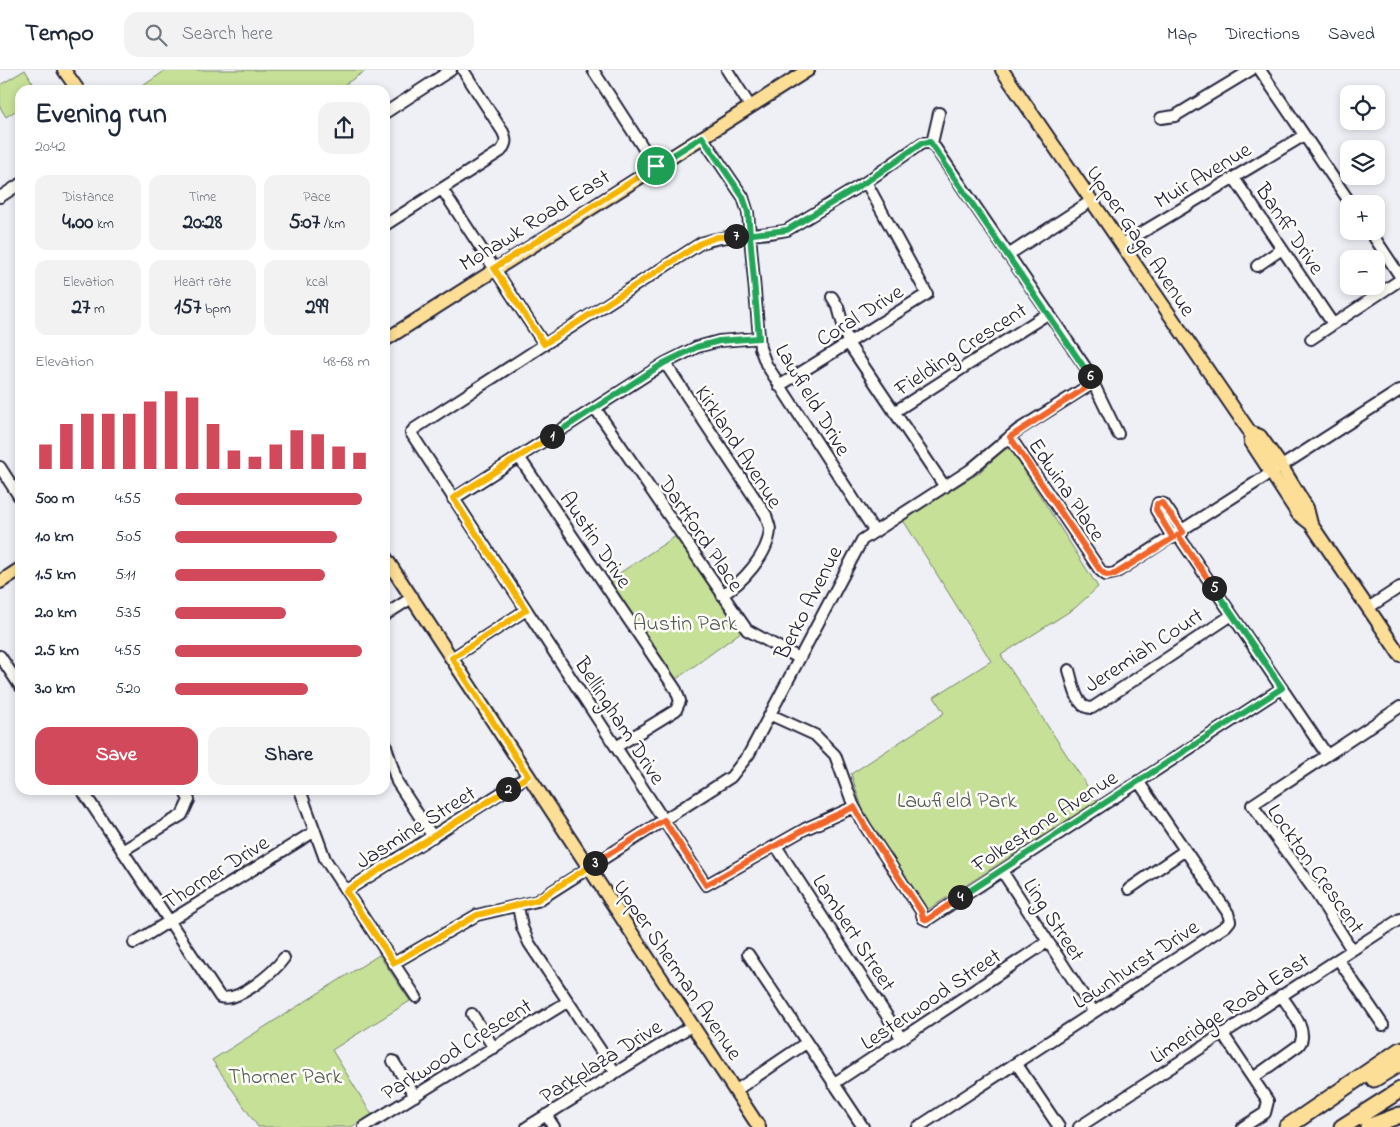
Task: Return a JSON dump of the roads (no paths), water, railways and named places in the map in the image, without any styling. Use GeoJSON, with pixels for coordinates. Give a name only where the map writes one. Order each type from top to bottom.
{"type":"FeatureCollection","features":[{"type":"Feature","properties":{"kind":"highway"},"geometry":{"type":"LineString","coordinates":[[1287,1127],[1400,1050]]}},
{"type":"Feature","properties":{"kind":"highway"},"geometry":{"type":"LineString","coordinates":[[1299,1127],[1400,1063]]}},
{"type":"Feature","properties":{"kind":"highway"},"geometry":{"type":"LineString","coordinates":[[1342,1127],[1400,1090]]}},
{"type":"Feature","properties":{"kind":"highway"},"geometry":{"type":"LineString","coordinates":[[1368,1127],[1400,1115]]}},
{"type":"Feature","properties":{"kind":"main road"},"geometry":{"type":"LineString","coordinates":[[64,70],[74,85]]}},
{"type":"Feature","properties":{"kind":"main road","name":"Mohawk Road East"},"geometry":{"type":"LineString","coordinates":[[390,337],[494,268],[808,70]]}},
{"type":"Feature","properties":{"kind":"main road","name":"Upper Gage Avenue"},"geometry":{"type":"LineString","coordinates":[[1002,70],[1250,432],[1251,442],[1276,471],[1298,514],[1310,524],[1400,654]]}},
{"type":"Feature","properties":{"kind":"main road","name":"Upper Sherman Avenue"},"geometry":{"type":"LineString","coordinates":[[390,564],[759,1127]]}},
{"type":"Feature","properties":{"kind":"main road"},"geometry":{"type":"LineString","coordinates":[[0,582],[15,573]]}},
{"type":"Feature","properties":{"kind":"street"},"geometry":{"type":"LineString","coordinates":[[390,110],[451,70]]}},
{"type":"Feature","properties":{"kind":"street"},"geometry":{"type":"LineString","coordinates":[[390,222],[501,150],[505,145],[506,138],[504,132],[463,70]]}},
{"type":"Feature","properties":{"kind":"street"},"geometry":{"type":"LineString","coordinates":[[593,70],[656,166]]}},
{"type":"Feature","properties":{"kind":"street"},"geometry":{"type":"LineString","coordinates":[[726,70],[750,106]]}},
{"type":"Feature","properties":{"kind":"street"},"geometry":{"type":"LineString","coordinates":[[1161,118],[1175,116],[1251,70]]}},
{"type":"Feature","properties":{"kind":"street"},"geometry":{"type":"LineString","coordinates":[[1260,70],[1345,195]]}},
{"type":"Feature","properties":{"kind":"street"},"geometry":{"type":"LineString","coordinates":[[442,189],[544,344],[701,243],[717,237],[787,230],[866,182],[922,143],[932,143],[939,113]]}},
{"type":"Feature","properties":{"kind":"street","name":"Muir Avenue"},"geometry":{"type":"LineString","coordinates":[[1121,245],[1303,136]]}},
{"type":"Feature","properties":{"kind":"street","name":"Lawfield Drive"},"geometry":{"type":"LineString","coordinates":[[702,137],[743,197],[751,235],[759,338],[766,364],[875,532]]}},
{"type":"Feature","properties":{"kind":"street","name":"Fielding Crescent"},"geometry":{"type":"LineString","coordinates":[[894,412],[1049,313],[932,143]]}},
{"type":"Feature","properties":{"kind":"street","name":"Banff Drive"},"geometry":{"type":"LineString","coordinates":[[1234,178],[1333,324]]}},
{"type":"Feature","properties":{"kind":"street","name":"Coral Drive"},"geometry":{"type":"LineString","coordinates":[[779,386],[927,294],[866,182]]}},
{"type":"Feature","properties":{"kind":"street"},"geometry":{"type":"LineString","coordinates":[[0,197],[15,187]]}},
{"type":"Feature","properties":{"kind":"street"},"geometry":{"type":"LineString","coordinates":[[1008,255],[1091,201]]}},
{"type":"Feature","properties":{"kind":"street"},"geometry":{"type":"LineString","coordinates":[[1311,339],[1400,278],[1376,240]]}},
{"type":"Feature","properties":{"kind":"street"},"geometry":{"type":"LineString","coordinates":[[1257,266],[1282,249]]}},
{"type":"Feature","properties":{"kind":"street"},"geometry":{"type":"LineString","coordinates":[[832,297],[838,307],[848,343],[945,487]]}},
{"type":"Feature","properties":{"kind":"street"},"geometry":{"type":"LineString","coordinates":[[1049,313],[1086,368],[1118,434]]}},
{"type":"Feature","properties":{"kind":"street"},"geometry":{"type":"LineString","coordinates":[[453,498],[664,363],[697,347],[712,343],[759,338]]}},
{"type":"Feature","properties":{"kind":"street","name":"Bellingham Drive"},"geometry":{"type":"LineString","coordinates":[[544,344],[414,429],[412,436],[706,885],[805,829],[854,807]]}},
{"type":"Feature","properties":{"kind":"street","name":"Kirkland Avenue"},"geometry":{"type":"LineString","coordinates":[[664,363],[766,515],[770,530],[765,544],[748,575],[722,595]]}},
{"type":"Feature","properties":{"kind":"street","name":"Berko Avenue"},"geometry":{"type":"LineString","coordinates":[[394,963],[465,920],[477,915],[537,900],[730,777],[749,754],[856,548],[862,540],[945,487],[974,467],[1010,437],[1093,383]]}},
{"type":"Feature","properties":{"kind":"street","name":"Edwina Place"},"geometry":{"type":"LineString","coordinates":[[1010,437],[1100,570],[1106,575],[1115,574],[1400,390]]}},
{"type":"Feature","properties":{"kind":"street","name":"Dartford Place"},"geometry":{"type":"LineString","coordinates":[[594,408],[747,630],[799,658]]}},
{"type":"Feature","properties":{"kind":"street","name":"Austin Drive"},"geometry":{"type":"LineString","coordinates":[[519,457],[676,690],[680,701],[676,710],[616,747]]}},
{"type":"Feature","properties":{"kind":"street"},"geometry":{"type":"LineString","coordinates":[[0,467],[15,490]]}},
{"type":"Feature","properties":{"kind":"street"},"geometry":{"type":"LineString","coordinates":[[1178,535],[1327,755]]}},
{"type":"Feature","properties":{"kind":"street"},"geometry":{"type":"LineString","coordinates":[[1368,608],[1400,587]]}},
{"type":"Feature","properties":{"kind":"street"},"geometry":{"type":"LineString","coordinates":[[390,612],[413,597]]}},
{"type":"Feature","properties":{"kind":"street"},"geometry":{"type":"LineString","coordinates":[[452,658],[526,610]]}},
{"type":"Feature","properties":{"kind":"street","name":"Jeremiah Court"},"geometry":{"type":"LineString","coordinates":[[1068,670],[1080,704],[1086,708],[1092,708],[1232,615]]}},
{"type":"Feature","properties":{"kind":"street"},"geometry":{"type":"LineString","coordinates":[[0,656],[15,678]]}},
{"type":"Feature","properties":{"kind":"street","name":"Folkestone Avenue"},"geometry":{"type":"LineString","coordinates":[[771,714],[815,735],[835,754],[854,807],[921,911],[923,918],[927,920],[1282,688]]}},
{"type":"Feature","properties":{"kind":"street","name":"Lockton Crescent"},"geometry":{"type":"LineString","coordinates":[[1352,950],[1314,890],[1252,806],[1400,707]]}},
{"type":"Feature","properties":{"kind":"street"},"geometry":{"type":"LineString","coordinates":[[390,759],[397,782],[433,837]]}},
{"type":"Feature","properties":{"kind":"street","name":"Jasmine Street"},"geometry":{"type":"LineString","coordinates":[[346,891],[528,776]]}},
{"type":"Feature","properties":{"kind":"street","name":"Lawnhurst Drive"},"geometry":{"type":"LineString","coordinates":[[918,1127],[1226,926],[1230,921],[1228,913],[1138,781]]}},
{"type":"Feature","properties":{"kind":"street"},"geometry":{"type":"LineString","coordinates":[[85,795],[215,991],[225,998],[236,994],[268,976],[284,958]]}},
{"type":"Feature","properties":{"kind":"street"},"geometry":{"type":"LineString","coordinates":[[122,851],[182,815],[190,800],[187,795]]}},
{"type":"Feature","properties":{"kind":"street"},"geometry":{"type":"LineString","coordinates":[[302,795],[325,859],[416,998]]}},
{"type":"Feature","properties":{"kind":"street","name":"Thorner Drive"},"geometry":{"type":"LineString","coordinates":[[134,943],[315,831]]}},
{"type":"Feature","properties":{"kind":"street","name":"Lambert Street"},"geometry":{"type":"LineString","coordinates":[[776,846],[902,1039]]}},
{"type":"Feature","properties":{"kind":"street"},"geometry":{"type":"LineString","coordinates":[[1129,889],[1184,851]]}},
{"type":"Feature","properties":{"kind":"street","name":"Ling Street"},"geometry":{"type":"LineString","coordinates":[[1002,871],[1094,1012]]}},
{"type":"Feature","properties":{"kind":"street"},"geometry":{"type":"LineString","coordinates":[[518,906],[522,927],[529,944],[615,1072]]}},
{"type":"Feature","properties":{"kind":"street","name":"Limeridge Road East"},"geometry":{"type":"LineString","coordinates":[[1079,1127],[1352,950],[1399,922]]}},
{"type":"Feature","properties":{"kind":"street","name":"Lesterwood Street"},"geometry":{"type":"LineString","coordinates":[[833,1084],[1047,942]]}},
{"type":"Feature","properties":{"kind":"street"},"geometry":{"type":"LineString","coordinates":[[748,954],[863,1127]]}},
{"type":"Feature","properties":{"kind":"street"},"geometry":{"type":"LineString","coordinates":[[1338,959],[1383,1025]]}},
{"type":"Feature","properties":{"kind":"street"},"geometry":{"type":"LineString","coordinates":[[1253,1078],[1299,1045],[1302,1039],[1301,1028],[1282,995]]}},
{"type":"Feature","properties":{"kind":"street","name":"Parkwood Crescent"},"geometry":{"type":"LineString","coordinates":[[364,1127],[567,1002]]}},
{"type":"Feature","properties":{"kind":"street"},"geometry":{"type":"LineString","coordinates":[[472,1014],[494,1048]]}},
{"type":"Feature","properties":{"kind":"street","name":"Parkplaza Drive"},"geometry":{"type":"LineString","coordinates":[[527,1127],[693,1025]]}},
{"type":"Feature","properties":{"kind":"street"},"geometry":{"type":"LineString","coordinates":[[1223,1034],[1267,1099],[1268,1106],[1265,1113],[1243,1127]]}},
{"type":"Feature","properties":{"kind":"street"},"geometry":{"type":"LineString","coordinates":[[735,1091],[806,1043]]}},
{"type":"Feature","properties":{"kind":"street"},"geometry":{"type":"LineString","coordinates":[[393,1061],[415,1096]]}},
{"type":"Feature","properties":{"kind":"street"},"geometry":{"type":"LineString","coordinates":[[1016,1063],[1059,1127]]}},
{"type":"Feature","properties":{"kind":"street"},"geometry":{"type":"LineString","coordinates":[[546,1115],[554,1127]]}},
{"type":"Feature","properties":{"kind":"park label","name":"Austin Park"},"geometry":{"type":"Point","coordinates":[685,622]}},
{"type":"Feature","properties":{"kind":"park label","name":"Lawfield Park"},"geometry":{"type":"Point","coordinates":[957,799]}},
{"type":"Feature","properties":{"kind":"park label","name":"Thorner Park"},"geometry":{"type":"Point","coordinates":[285,1075]}}]}
